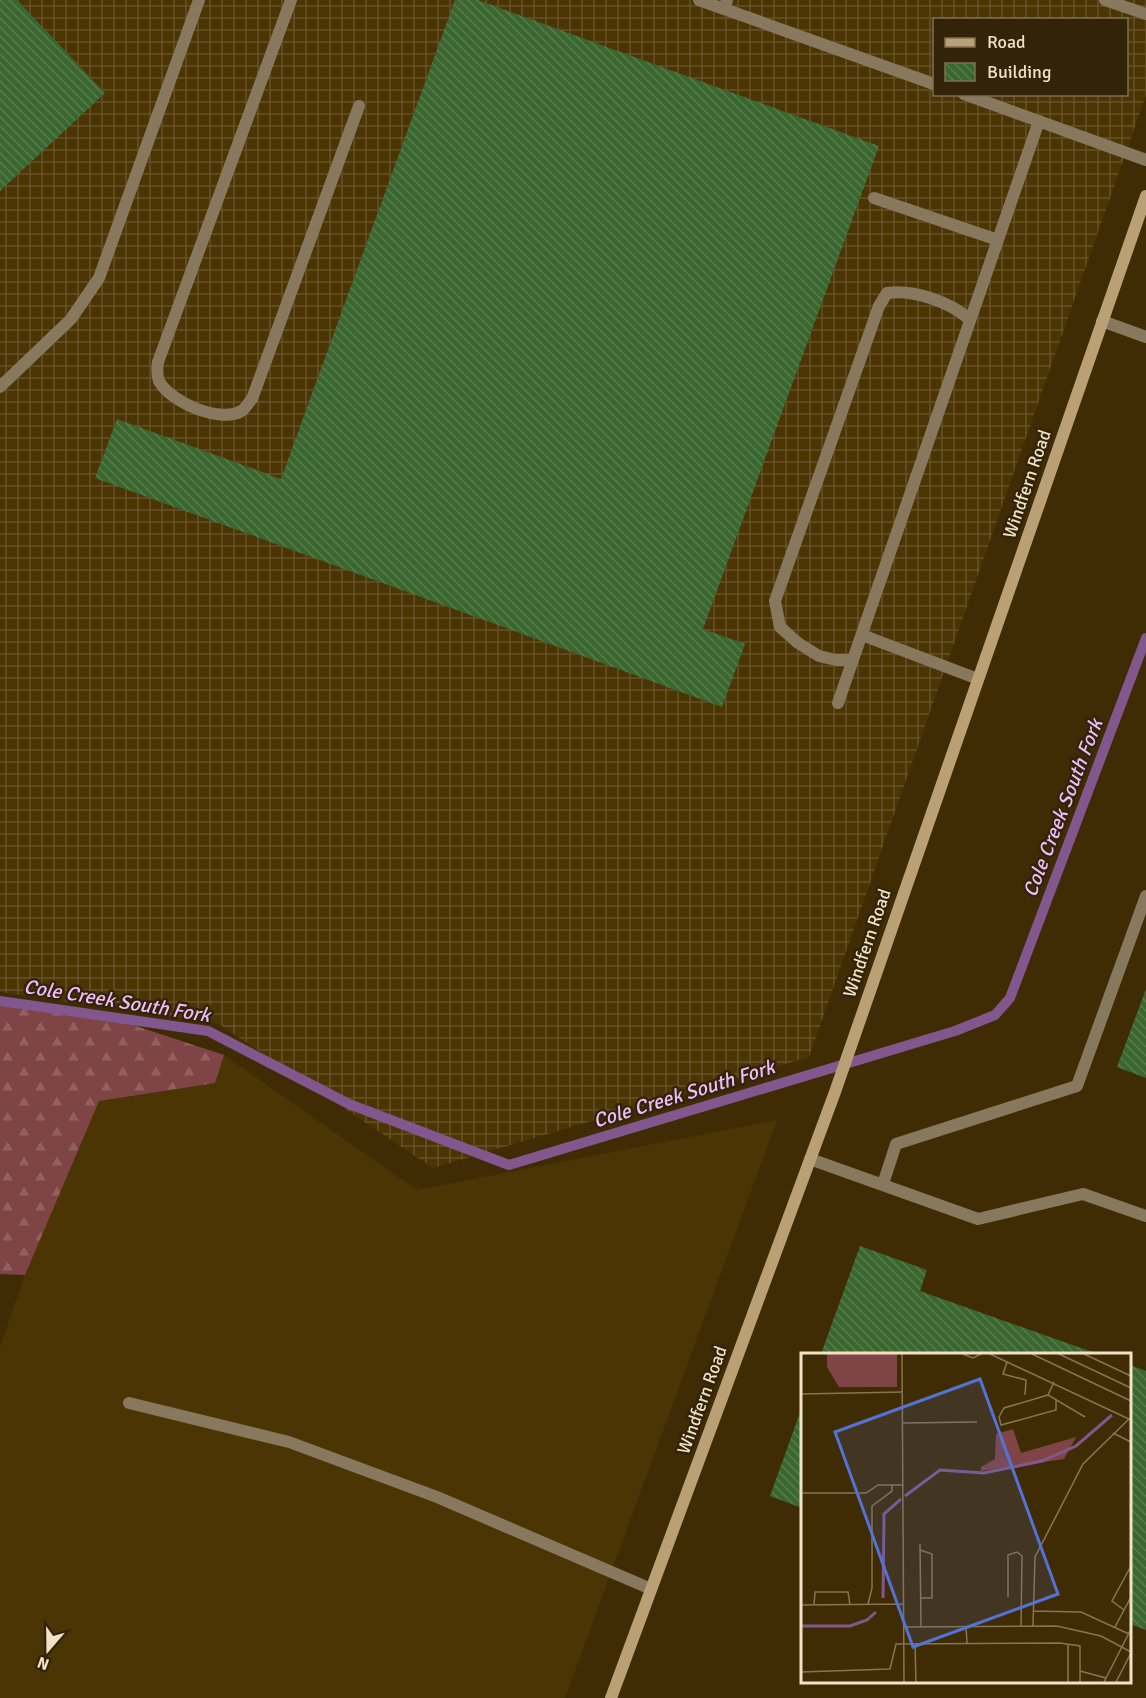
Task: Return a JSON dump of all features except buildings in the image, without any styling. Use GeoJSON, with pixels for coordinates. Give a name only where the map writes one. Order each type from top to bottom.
{"type":"FeatureCollection","features":[{"type":"Feature","properties":{"kind":"street"},"geometry":{"type":"LineString","coordinates":[[0,387],[71,319],[99,278],[199,0]]}},
{"type":"Feature","properties":{"kind":"street"},"geometry":{"type":"LineString","coordinates":[[291,0],[158,362],[159,380],[166,389],[182,401],[208,413],[225,415],[242,411],[252,399],[359,106]]}},
{"type":"Feature","properties":{"kind":"street"},"geometry":{"type":"LineString","coordinates":[[699,0],[725,4],[933,84]]}},
{"type":"Feature","properties":{"kind":"street"},"geometry":{"type":"LineString","coordinates":[[1105,0],[1131,4],[1146,14]]}},
{"type":"Feature","properties":{"kind":"street"},"geometry":{"type":"LineString","coordinates":[[970,96],[1146,160]]}},
{"type":"Feature","properties":{"kind":"street"},"geometry":{"type":"LineString","coordinates":[[838,703],[1039,121]]}},
{"type":"Feature","properties":{"kind":"street","name":"Windfern Road"},"geometry":{"type":"LineString","coordinates":[[611,1698],[835,1092],[1146,196]]}},
{"type":"Feature","properties":{"kind":"street"},"geometry":{"type":"LineString","coordinates":[[874,198],[998,240]]}},
{"type":"Feature","properties":{"kind":"street"},"geometry":{"type":"LineString","coordinates":[[853,660],[836,660],[819,656],[798,644],[780,627],[775,601],[879,306],[887,293],[909,293],[950,304],[960,309],[970,320]]}},
{"type":"Feature","properties":{"kind":"street"},"geometry":{"type":"LineString","coordinates":[[1102,321],[1146,337]]}},
{"type":"Feature","properties":{"kind":"street"},"geometry":{"type":"LineString","coordinates":[[862,635],[978,679]]}},
{"type":"Feature","properties":{"kind":"street"},"geometry":{"type":"LineString","coordinates":[[883,1184],[896,1144],[1077,1086],[1146,896]]}},
{"type":"Feature","properties":{"kind":"street"},"geometry":{"type":"LineString","coordinates":[[810,1159],[978,1219],[1083,1194],[1146,1216]]}},
{"type":"Feature","properties":{"kind":"street"},"geometry":{"type":"LineString","coordinates":[[129,1403],[289,1442],[437,1497],[651,1588]]}},
{"type":"Feature","properties":{"kind":"shaded area"},"geometry":{"type":"Polygon","coordinates":[[[0,0],[1146,0],[1146,95],[809,1057],[433,1168],[219,1024],[0,992],[0,0]]]}},
{"type":"Feature","properties":{"kind":"shaded area"},"geometry":{"type":"Polygon","coordinates":[[[224,1055],[417,1190],[777,1120],[565,1698],[0,1698],[0,1347],[25,1275],[99,1100],[215,1083],[224,1055]]]}},
{"type":"Feature","properties":{"kind":"green space"},"geometry":{"type":"Polygon","coordinates":[[[0,1001],[133,1025],[224,1055],[215,1083],[99,1101],[25,1275],[0,1274],[0,1001]]]}},
{"type":"Feature","properties":{"kind":"waterway","name":"Cole Creek South Fork"},"geometry":{"type":"LineString","coordinates":[[0,1001],[208,1031],[349,1104],[509,1165],[955,1031],[995,1015],[1010,998],[1146,638]]}}]}
